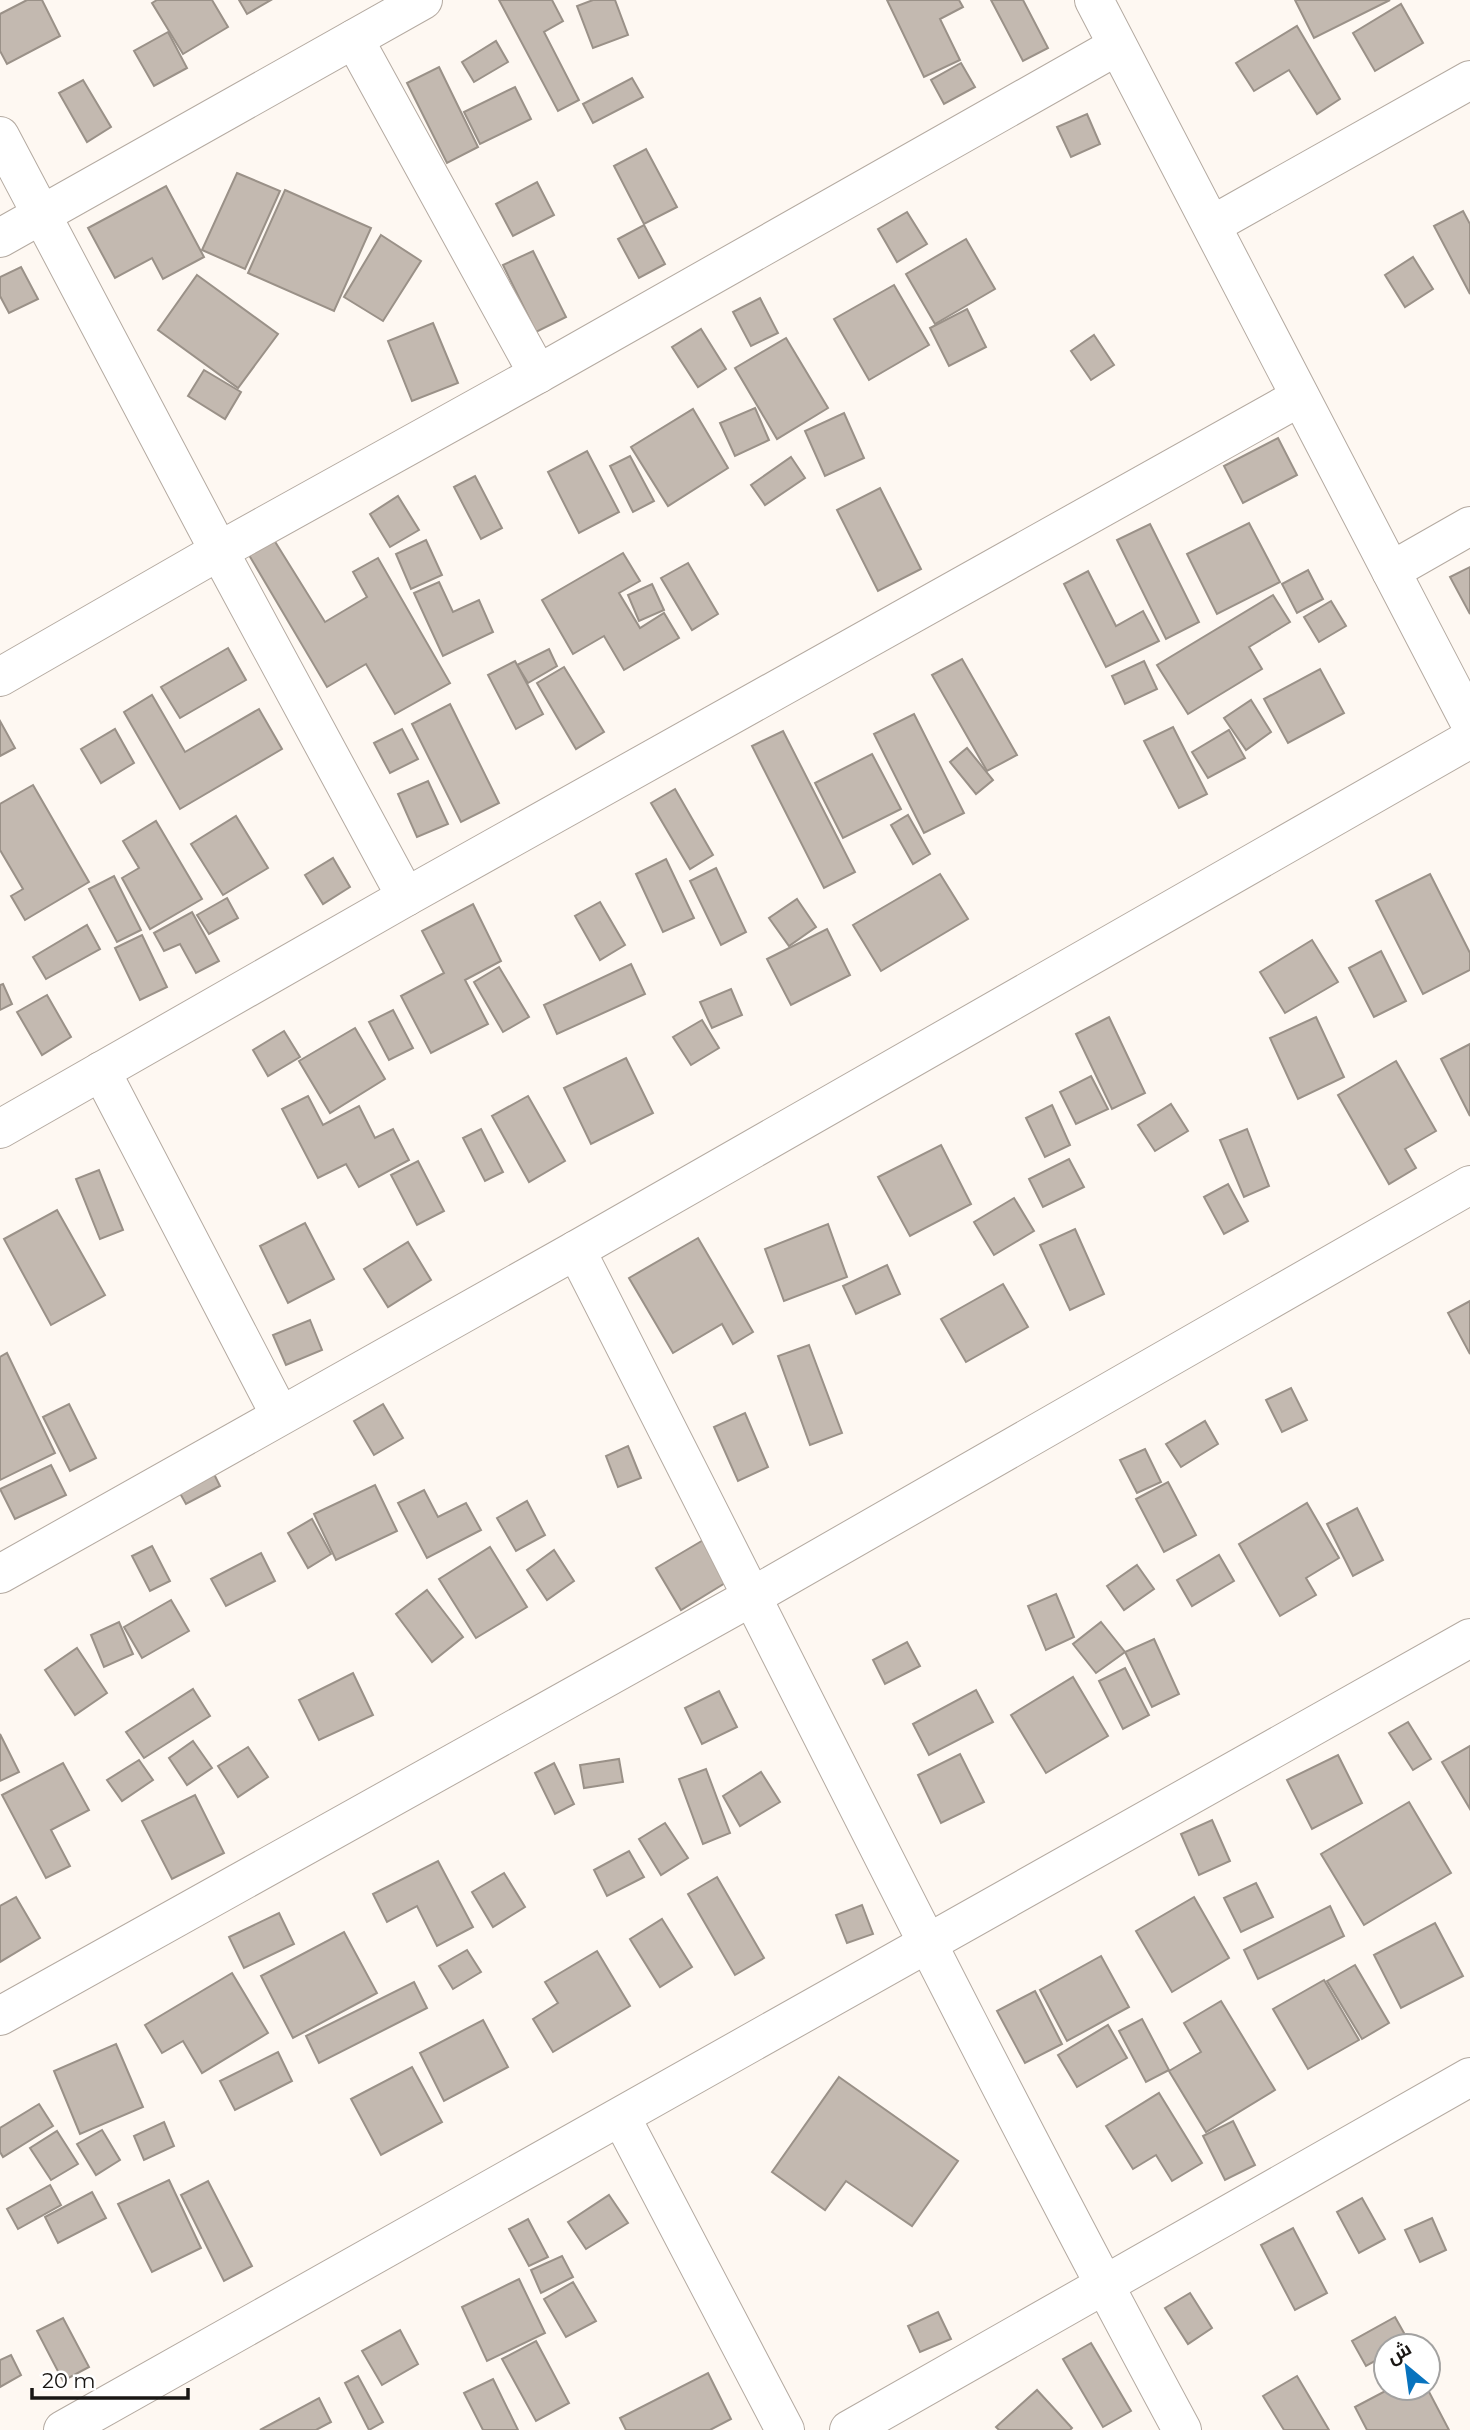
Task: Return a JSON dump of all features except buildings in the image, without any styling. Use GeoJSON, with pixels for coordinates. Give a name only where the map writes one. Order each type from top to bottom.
{"type":"FeatureCollection","features":[{"type":"Feature","properties":{"kind":"street"},"geometry":{"type":"LineString","coordinates":[[0,238],[423,0]]}},
{"type":"Feature","properties":{"kind":"street"},"geometry":{"type":"LineString","coordinates":[[1094,0],[1470,723]]}},
{"type":"Feature","properties":{"kind":"street"},"geometry":{"type":"LineString","coordinates":[[354,39],[538,374]]}},
{"type":"Feature","properties":{"kind":"street"},"geometry":{"type":"LineString","coordinates":[[0,677],[1117,46]]}},
{"type":"Feature","properties":{"kind":"street"},"geometry":{"type":"LineString","coordinates":[[1212,225],[1470,80]]}},
{"type":"Feature","properties":{"kind":"street"},"geometry":{"type":"LineString","coordinates":[[0,136],[219,551],[406,897]]}},
{"type":"Feature","properties":{"kind":"street"},"geometry":{"type":"LineString","coordinates":[[0,1129],[406,897],[1300,397]]}},
{"type":"Feature","properties":{"kind":"street"},"geometry":{"type":"LineString","coordinates":[[1391,572],[1470,526]]}},
{"type":"Feature","properties":{"kind":"street"},"geometry":{"type":"LineString","coordinates":[[0,1574],[576,1250],[1470,738]]}},
{"type":"Feature","properties":{"kind":"street"},"geometry":{"type":"LineString","coordinates":[[101,1071],[280,1415]]}},
{"type":"Feature","properties":{"kind":"street"},"geometry":{"type":"LineString","coordinates":[[0,2017],[753,1596],[1470,1185]]}},
{"type":"Feature","properties":{"kind":"street"},"geometry":{"type":"LineString","coordinates":[[576,1250],[928,1945],[1182,2430]]}},
{"type":"Feature","properties":{"kind":"street"},"geometry":{"type":"LineString","coordinates":[[63,2430],[1470,1638]]}},
{"type":"Feature","properties":{"kind":"street"},"geometry":{"type":"LineString","coordinates":[[849,2430],[1105,2287],[1470,2077]]}},
{"type":"Feature","properties":{"kind":"street"},"geometry":{"type":"LineString","coordinates":[[621,2117],[785,2430]]}}]}
